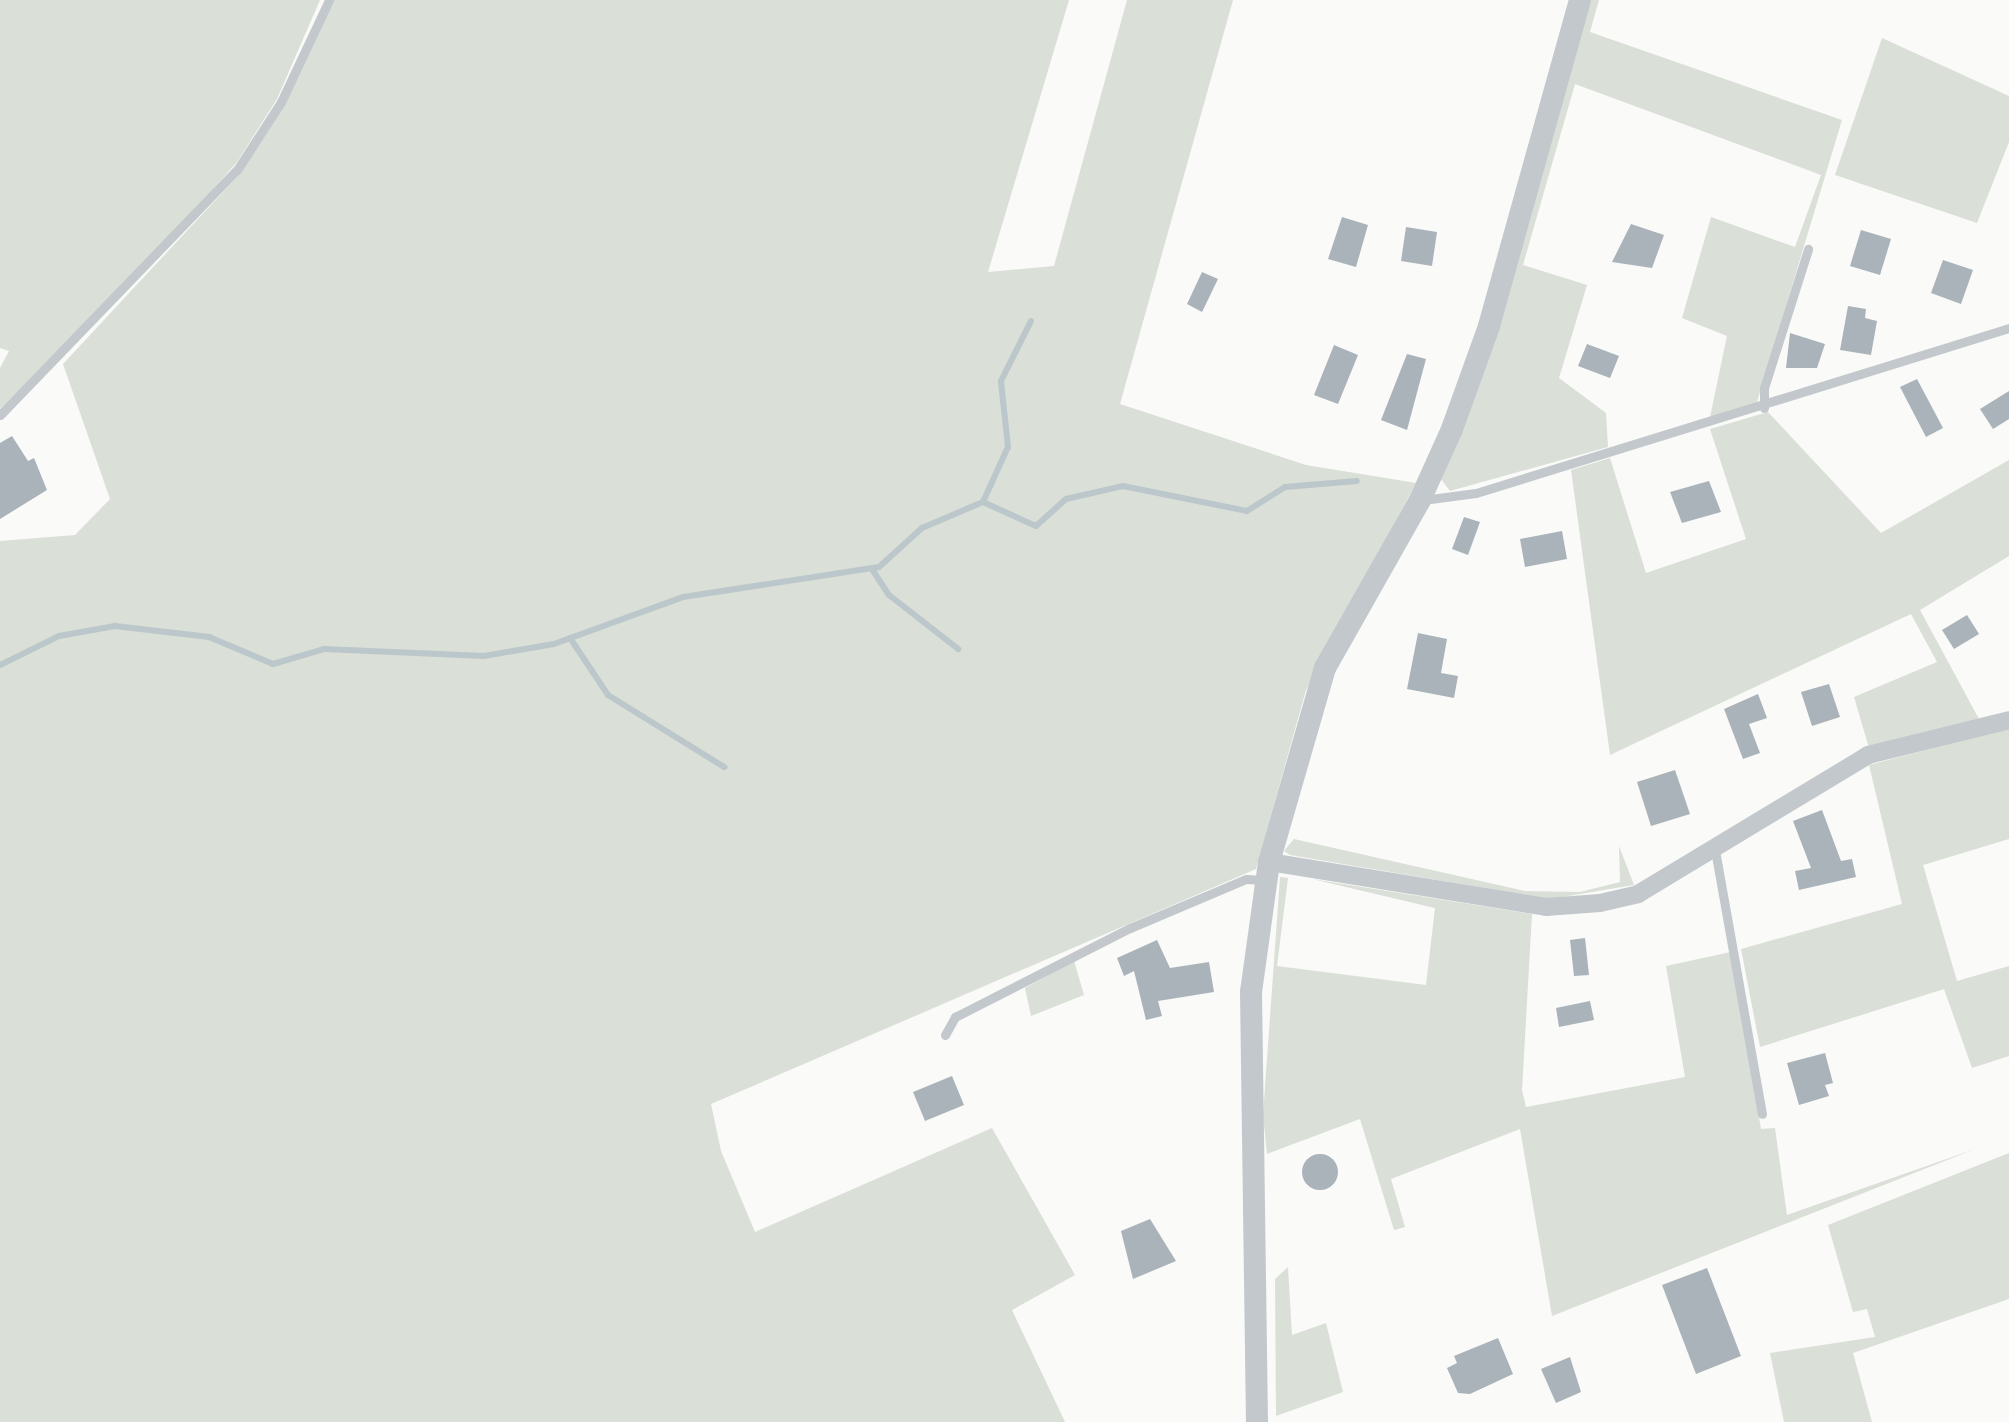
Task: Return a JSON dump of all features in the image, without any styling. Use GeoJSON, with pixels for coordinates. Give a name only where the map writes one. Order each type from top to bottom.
{"type":"FeatureCollection","features":[{"type":"Feature","properties":{"kind":"street"},"geometry":{"type":"LineString","coordinates":[[1257,1422],[1251,1009],[1267,871],[1325,668],[1420,500],[1488,326],[1580,0]]}},
{"type":"Feature","properties":{"kind":"street"},"geometry":{"type":"LineString","coordinates":[[1267,871],[1546,906],[1638,894],[1868,755],[2009,720]]}},
{"type":"Feature","properties":{"kind":"lane"},"geometry":{"type":"LineString","coordinates":[[0,415],[237,170],[280,102],[329,0]]}},
{"type":"Feature","properties":{"kind":"lane"},"geometry":{"type":"LineString","coordinates":[[1764,408],[1764,388],[1808,250]]}},
{"type":"Feature","properties":{"kind":"lane"},"geometry":{"type":"LineString","coordinates":[[1420,500],[1439,503],[1476,493],[1764,408],[2009,328]]}},
{"type":"Feature","properties":{"kind":"lane"},"geometry":{"type":"LineString","coordinates":[[1714,850],[1762,1114]]}},
{"type":"Feature","properties":{"kind":"lane"},"geometry":{"type":"LineString","coordinates":[[945,1036],[954,1017],[1130,928],[1267,871]]}},
{"type":"Feature","properties":{"kind":"shaded area"},"geometry":{"type":"Polygon","coordinates":[[[0,0],[320,0],[277,99],[237,162],[132,281],[0,409],[0,368],[9,351],[0,348],[0,0]]]}},
{"type":"Feature","properties":{"kind":"shaded area"},"geometry":{"type":"Polygon","coordinates":[[[334,0],[1069,0],[988,272],[1054,266],[1127,0],[1233,0],[1120,404],[1306,465],[1416,483],[1306,690],[1256,869],[711,1104],[721,1151],[755,1232],[992,1128],[1075,1275],[1012,1310],[1065,1422],[0,1422],[0,541],[75,535],[110,499],[63,364],[237,177],[281,111],[334,0]]]}},
{"type":"Feature","properties":{"kind":"shaded area"},"geometry":{"type":"Polygon","coordinates":[[[1589,0],[1599,0],[1590,32],[1842,120],[1757,402],[1710,417],[1727,336],[1682,318],[1711,217],[1795,247],[1821,175],[1575,84],[1523,265],[1587,285],[1559,378],[1606,413],[1608,447],[1450,491],[1441,479],[1589,0]]]}},
{"type":"Feature","properties":{"kind":"shaded area"},"geometry":{"type":"Polygon","coordinates":[[[1882,38],[2009,96],[2009,142],[1977,223],[1835,175],[1882,38]]]}},
{"type":"Feature","properties":{"kind":"shaded area"},"geometry":{"type":"Polygon","coordinates":[[[1768,412],[1881,533],[2009,460],[2009,556],[1920,610],[1979,719],[1869,748],[1854,697],[1937,662],[1911,614],[1610,755],[1571,470],[1610,458],[1646,573],[1746,539],[1710,429],[1768,412]]]}},
{"type":"Feature","properties":{"kind":"shaded area"},"geometry":{"type":"Polygon","coordinates":[[[2009,728],[2009,839],[1923,865],[1957,981],[2009,966],[2009,1056],[1972,1068],[1944,989],[1760,1047],[1741,949],[1902,904],[1869,765],[2009,728]]]}},
{"type":"Feature","properties":{"kind":"shaded area"},"geometry":{"type":"Polygon","coordinates":[[[1294,839],[1525,891],[1580,892],[1620,882],[1619,846],[1634,885],[1550,899],[1290,855],[1284,851],[1294,839]]]}},
{"type":"Feature","properties":{"kind":"shaded area"},"geometry":{"type":"Polygon","coordinates":[[[1280,877],[1288,878],[1277,966],[1426,985],[1435,908],[1312,879],[1532,914],[1522,1090],[1526,1107],[1685,1077],[1666,966],[1731,952],[1761,1129],[1775,1128],[1787,1215],[1975,1149],[1552,1316],[1520,1129],[1391,1179],[1405,1227],[1394,1230],[1360,1119],[1267,1154],[1263,1115],[1280,877]]]}},
{"type":"Feature","properties":{"kind":"shaded area"},"geometry":{"type":"Polygon","coordinates":[[[1074,961],[1084,995],[1031,1016],[1025,988],[1074,961]]]}},
{"type":"Feature","properties":{"kind":"shaded area"},"geometry":{"type":"Polygon","coordinates":[[[2009,1153],[2009,1299],[1853,1353],[1872,1422],[1784,1422],[1770,1353],[1875,1337],[1867,1309],[1853,1312],[1828,1225],[2009,1153]]]}},
{"type":"Feature","properties":{"kind":"shaded area"},"geometry":{"type":"Polygon","coordinates":[[[1288,1267],[1292,1335],[1326,1323],[1343,1392],[1276,1416],[1275,1279],[1288,1267]]]}},
{"type":"Feature","properties":{"kind":"building"},"geometry":{"type":"Polygon","coordinates":[[[1342,217],[1368,225],[1356,267],[1328,259],[1342,217]]]}},
{"type":"Feature","properties":{"kind":"building"},"geometry":{"type":"Polygon","coordinates":[[[1631,224],[1664,235],[1652,268],[1612,262],[1631,224]]]}},
{"type":"Feature","properties":{"kind":"building"},"geometry":{"type":"Polygon","coordinates":[[[1406,227],[1437,232],[1432,266],[1401,261],[1406,227]]]}},
{"type":"Feature","properties":{"kind":"building"},"geometry":{"type":"Polygon","coordinates":[[[1861,230],[1891,239],[1880,275],[1850,266],[1861,230]]]}},
{"type":"Feature","properties":{"kind":"building"},"geometry":{"type":"Polygon","coordinates":[[[1943,260],[1973,270],[1961,304],[1931,293],[1943,260]]]}},
{"type":"Feature","properties":{"kind":"building"},"geometry":{"type":"Polygon","coordinates":[[[1202,272],[1218,279],[1202,312],[1187,304],[1202,272]]]}},
{"type":"Feature","properties":{"kind":"building"},"geometry":{"type":"Polygon","coordinates":[[[1848,306],[1866,309],[1865,318],[1877,321],[1871,355],[1840,350],[1848,306]]]}},
{"type":"Feature","properties":{"kind":"building"},"geometry":{"type":"Polygon","coordinates":[[[1790,333],[1825,344],[1817,368],[1786,368],[1790,333]]]}},
{"type":"Feature","properties":{"kind":"building"},"geometry":{"type":"Polygon","coordinates":[[[1587,344],[1619,356],[1610,378],[1578,366],[1587,344]]]}},
{"type":"Feature","properties":{"kind":"building"},"geometry":{"type":"Polygon","coordinates":[[[1334,345],[1358,355],[1338,404],[1314,395],[1334,345]]]}},
{"type":"Feature","properties":{"kind":"building"},"geometry":{"type":"Polygon","coordinates":[[[1407,354],[1426,359],[1407,430],[1381,420],[1407,354]]]}},
{"type":"Feature","properties":{"kind":"building"},"geometry":{"type":"Polygon","coordinates":[[[1917,379],[1943,428],[1926,437],[1900,387],[1917,379]]]}},
{"type":"Feature","properties":{"kind":"building"},"geometry":{"type":"Polygon","coordinates":[[[2009,391],[2009,419],[1993,429],[1980,409],[2009,391]]]}},
{"type":"Feature","properties":{"kind":"building"},"geometry":{"type":"Polygon","coordinates":[[[12,436],[28,461],[34,458],[47,490],[0,519],[0,443],[12,436]]]}},
{"type":"Feature","properties":{"kind":"building"},"geometry":{"type":"Polygon","coordinates":[[[1709,481],[1721,512],[1682,523],[1670,492],[1709,481]]]}},
{"type":"Feature","properties":{"kind":"building"},"geometry":{"type":"Polygon","coordinates":[[[1464,517],[1480,522],[1468,555],[1452,549],[1464,517]]]}},
{"type":"Feature","properties":{"kind":"building"},"geometry":{"type":"Polygon","coordinates":[[[1562,531],[1567,559],[1525,567],[1520,539],[1562,531]]]}},
{"type":"Feature","properties":{"kind":"building"},"geometry":{"type":"Polygon","coordinates":[[[1967,615],[1979,634],[1954,649],[1942,630],[1967,615]]]}},
{"type":"Feature","properties":{"kind":"building"},"geometry":{"type":"Polygon","coordinates":[[[1418,633],[1447,639],[1441,673],[1458,676],[1454,698],[1407,689],[1418,633]]]}},
{"type":"Feature","properties":{"kind":"building"},"geometry":{"type":"Polygon","coordinates":[[[1829,684],[1840,717],[1812,726],[1801,692],[1829,684]]]}},
{"type":"Feature","properties":{"kind":"building"},"geometry":{"type":"Polygon","coordinates":[[[1758,694],[1767,718],[1749,724],[1760,753],[1743,759],[1724,709],[1758,694]]]}},
{"type":"Feature","properties":{"kind":"building"},"geometry":{"type":"Polygon","coordinates":[[[1675,770],[1690,814],[1651,826],[1637,782],[1675,770]]]}},
{"type":"Feature","properties":{"kind":"building"},"geometry":{"type":"Polygon","coordinates":[[[1822,810],[1841,861],[1852,859],[1856,877],[1799,890],[1795,871],[1811,868],[1793,821],[1822,810]]]}},
{"type":"Feature","properties":{"kind":"building"},"geometry":{"type":"Polygon","coordinates":[[[1585,938],[1589,975],[1574,976],[1570,940],[1585,938]]]}},
{"type":"Feature","properties":{"kind":"building"},"geometry":{"type":"Polygon","coordinates":[[[1157,940],[1170,968],[1209,962],[1214,992],[1158,1001],[1162,1016],[1146,1020],[1134,971],[1124,976],[1117,958],[1157,940]]]}},
{"type":"Feature","properties":{"kind":"building"},"geometry":{"type":"Polygon","coordinates":[[[1590,1001],[1594,1020],[1559,1027],[1556,1008],[1590,1001]]]}},
{"type":"Feature","properties":{"kind":"building"},"geometry":{"type":"Polygon","coordinates":[[[1825,1053],[1833,1083],[1825,1085],[1829,1096],[1799,1105],[1787,1063],[1825,1053]]]}},
{"type":"Feature","properties":{"kind":"building"},"geometry":{"type":"Polygon","coordinates":[[[952,1076],[964,1105],[925,1121],[913,1092],[952,1076]]]}},
{"type":"Feature","properties":{"kind":"building"},"geometry":{"type":"Polygon","coordinates":[[[1320,1154],[1332,1160],[1338,1172],[1332,1184],[1320,1190],[1308,1184],[1302,1172],[1308,1160],[1320,1154]]]}},
{"type":"Feature","properties":{"kind":"building"},"geometry":{"type":"Polygon","coordinates":[[[1150,1219],[1176,1261],[1133,1279],[1121,1231],[1150,1219]]]}},
{"type":"Feature","properties":{"kind":"building"},"geometry":{"type":"Polygon","coordinates":[[[1707,1268],[1741,1356],[1696,1374],[1662,1285],[1707,1268]]]}},
{"type":"Feature","properties":{"kind":"building"},"geometry":{"type":"Polygon","coordinates":[[[1498,1338],[1513,1374],[1470,1394],[1458,1393],[1447,1368],[1457,1363],[1454,1356],[1498,1338]]]}},
{"type":"Feature","properties":{"kind":"building"},"geometry":{"type":"Polygon","coordinates":[[[1570,1357],[1581,1392],[1556,1403],[1541,1369],[1570,1357]]]}},
{"type":"Feature","properties":{"kind":"waterway"},"geometry":{"type":"LineString","coordinates":[[983,502],[1008,447],[1001,381],[1031,321]]}},
{"type":"Feature","properties":{"kind":"waterway"},"geometry":{"type":"LineString","coordinates":[[0,665],[59,636],[115,626],[209,637],[273,664],[324,649],[484,656],[554,644],[683,597],[879,567],[922,528],[983,502],[1036,526],[1066,499],[1123,486],[1247,511],[1285,487],[1357,481]]}},
{"type":"Feature","properties":{"kind":"waterway"},"geometry":{"type":"LineString","coordinates":[[872,569],[889,595],[958,649]]}},
{"type":"Feature","properties":{"kind":"waterway"},"geometry":{"type":"LineString","coordinates":[[570,638],[608,695],[724,767]]}}]}
